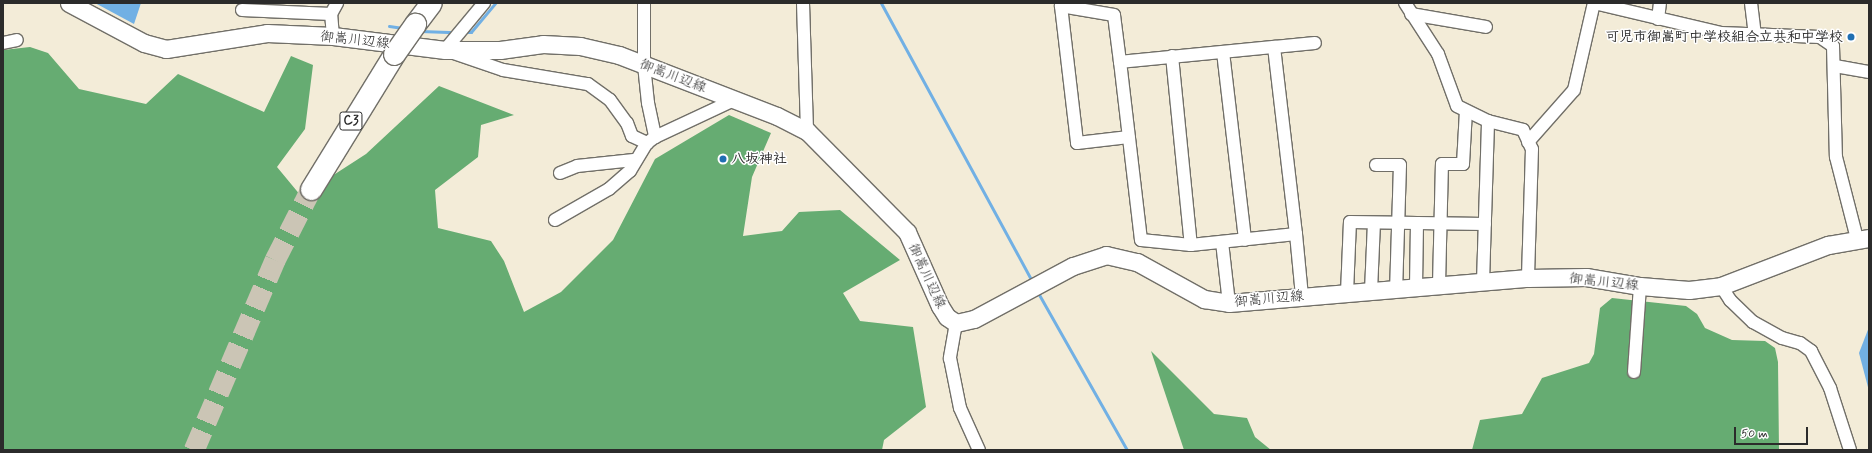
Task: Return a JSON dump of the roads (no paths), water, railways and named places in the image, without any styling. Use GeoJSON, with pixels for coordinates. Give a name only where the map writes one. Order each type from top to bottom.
{"type":"FeatureCollection","features":[{"type":"Feature","properties":{"kind":"highway","name":"C3"},"geometry":{"type":"LineString","coordinates":[[311,189],[394,54],[431,3]]}},
{"type":"Feature","properties":{"kind":"main road","name":"御嵩川辺線"},"geometry":{"type":"LineString","coordinates":[[69,3],[118,31],[144,43],[166,50],[267,33],[333,36],[445,50],[500,50],[543,44],[580,46],[619,55],[777,116],[807,131],[907,232],[940,306],[947,316],[956,323],[974,319],[1031,287],[1073,266],[1106,255],[1137,262],[1204,299],[1229,304],[1302,296],[1528,278],[1586,277],[1640,286],[1689,290],[1721,286],[1828,245],[1863,239]]}},
{"type":"Feature","properties":{"kind":"street"},"geometry":{"type":"LineString","coordinates":[[333,36],[332,14],[337,3]]}},
{"type":"Feature","properties":{"kind":"street"},"geometry":{"type":"LineString","coordinates":[[484,3],[445,50],[503,70],[588,84],[610,100],[627,123],[632,136],[651,140]]}},
{"type":"Feature","properties":{"kind":"street"},"geometry":{"type":"LineString","coordinates":[[644,3],[644,65],[651,140]]}},
{"type":"Feature","properties":{"kind":"street"},"geometry":{"type":"LineString","coordinates":[[803,3],[807,131]]}},
{"type":"Feature","properties":{"kind":"street"},"geometry":{"type":"LineString","coordinates":[[1528,142],[1574,90],[1594,3],[1721,33],[1820,37],[1833,46],[1835,66],[1836,157],[1863,239]]}},
{"type":"Feature","properties":{"kind":"street"},"geometry":{"type":"LineString","coordinates":[[1658,19],[1660,3]]}},
{"type":"Feature","properties":{"kind":"street"},"geometry":{"type":"LineString","coordinates":[[1751,3],[1755,34]]}},
{"type":"Feature","properties":{"kind":"street"},"geometry":{"type":"LineString","coordinates":[[1129,137],[1077,143],[1061,6],[1114,15],[1129,137],[1141,240],[1191,245],[1296,234]]}},
{"type":"Feature","properties":{"kind":"street"},"geometry":{"type":"LineString","coordinates":[[1408,8],[1438,54],[1457,106],[1488,121],[1523,130],[1532,149],[1528,278]]}},
{"type":"Feature","properties":{"kind":"street"},"geometry":{"type":"LineString","coordinates":[[1408,8],[1486,27]]}},
{"type":"Feature","properties":{"kind":"street"},"geometry":{"type":"LineString","coordinates":[[242,10],[332,14]]}},
{"type":"Feature","properties":{"kind":"street"},"geometry":{"type":"LineString","coordinates":[[3,44],[17,40]]}},
{"type":"Feature","properties":{"kind":"street"},"geometry":{"type":"LineString","coordinates":[[1120,62],[1315,43]]}},
{"type":"Feature","properties":{"kind":"street"},"geometry":{"type":"LineString","coordinates":[[1274,47],[1302,296]]}},
{"type":"Feature","properties":{"kind":"street"},"geometry":{"type":"LineString","coordinates":[[1223,52],[1245,240]]}},
{"type":"Feature","properties":{"kind":"street"},"geometry":{"type":"LineString","coordinates":[[1172,56],[1191,245]]}},
{"type":"Feature","properties":{"kind":"street"},"geometry":{"type":"LineString","coordinates":[[1835,66],[1869,72]]}},
{"type":"Feature","properties":{"kind":"street"},"geometry":{"type":"LineString","coordinates":[[555,220],[609,189],[630,170],[634,160],[651,140],[734,100]]}},
{"type":"Feature","properties":{"kind":"street"},"geometry":{"type":"LineString","coordinates":[[1438,285],[1442,164],[1463,164],[1466,111]]}},
{"type":"Feature","properties":{"kind":"street"},"geometry":{"type":"LineString","coordinates":[[1483,282],[1488,121]]}},
{"type":"Feature","properties":{"kind":"street"},"geometry":{"type":"LineString","coordinates":[[560,173],[577,166],[634,160]]}},
{"type":"Feature","properties":{"kind":"street"},"geometry":{"type":"LineString","coordinates":[[1376,165],[1400,165],[1396,289]]}},
{"type":"Feature","properties":{"kind":"street"},"geometry":{"type":"LineString","coordinates":[[1347,293],[1350,222],[1485,224]]}},
{"type":"Feature","properties":{"kind":"street"},"geometry":{"type":"LineString","coordinates":[[1371,291],[1374,223]]}},
{"type":"Feature","properties":{"kind":"street"},"geometry":{"type":"LineString","coordinates":[[1416,287],[1417,223]]}},
{"type":"Feature","properties":{"kind":"street"},"geometry":{"type":"LineString","coordinates":[[1222,242],[1229,304]]}},
{"type":"Feature","properties":{"kind":"street"},"geometry":{"type":"LineString","coordinates":[[1634,372],[1640,286]]}},
{"type":"Feature","properties":{"kind":"street"},"geometry":{"type":"LineString","coordinates":[[1721,286],[1730,300],[1753,322],[1782,338],[1800,343],[1811,351],[1830,388],[1850,450]]}},
{"type":"Feature","properties":{"kind":"street"},"geometry":{"type":"LineString","coordinates":[[956,323],[950,358],[960,408],[979,450]]}},
{"type":"Feature","properties":{"kind":"water"},"geometry":{"type":"Polygon","coordinates":[[[95,3],[141,3],[134,24],[95,3]]]}},
{"type":"Feature","properties":{"kind":"water"},"geometry":{"type":"Polygon","coordinates":[[[1869,327],[1869,391],[1859,353],[1869,327]]]}},
{"type":"Feature","properties":{"kind":"waterway"},"geometry":{"type":"LineString","coordinates":[[464,32],[471,32],[495,3]]}},
{"type":"Feature","properties":{"kind":"waterway"},"geometry":{"type":"LineString","coordinates":[[881,3],[1032,281]]}},
{"type":"Feature","properties":{"kind":"waterway"},"geometry":{"type":"LineString","coordinates":[[389,26],[403,28]]}},
{"type":"Feature","properties":{"kind":"waterway"},"geometry":{"type":"LineString","coordinates":[[420,31],[455,32]]}},
{"type":"Feature","properties":{"kind":"waterway"},"geometry":{"type":"LineString","coordinates":[[1037,291],[1127,450]]}},
{"type":"Feature","properties":{"kind":"tunnel"},"geometry":{"type":"LineString","coordinates":[[194,450],[275,260],[311,189]]}},
{"type":"Feature","properties":{"kind":"place","name":"可児市御嵩町中学校組合立共和中学校"},"geometry":{"type":"Point","coordinates":[1851,37]}},
{"type":"Feature","properties":{"kind":"place","name":"八坂神社"},"geometry":{"type":"Point","coordinates":[723,159]}}]}
